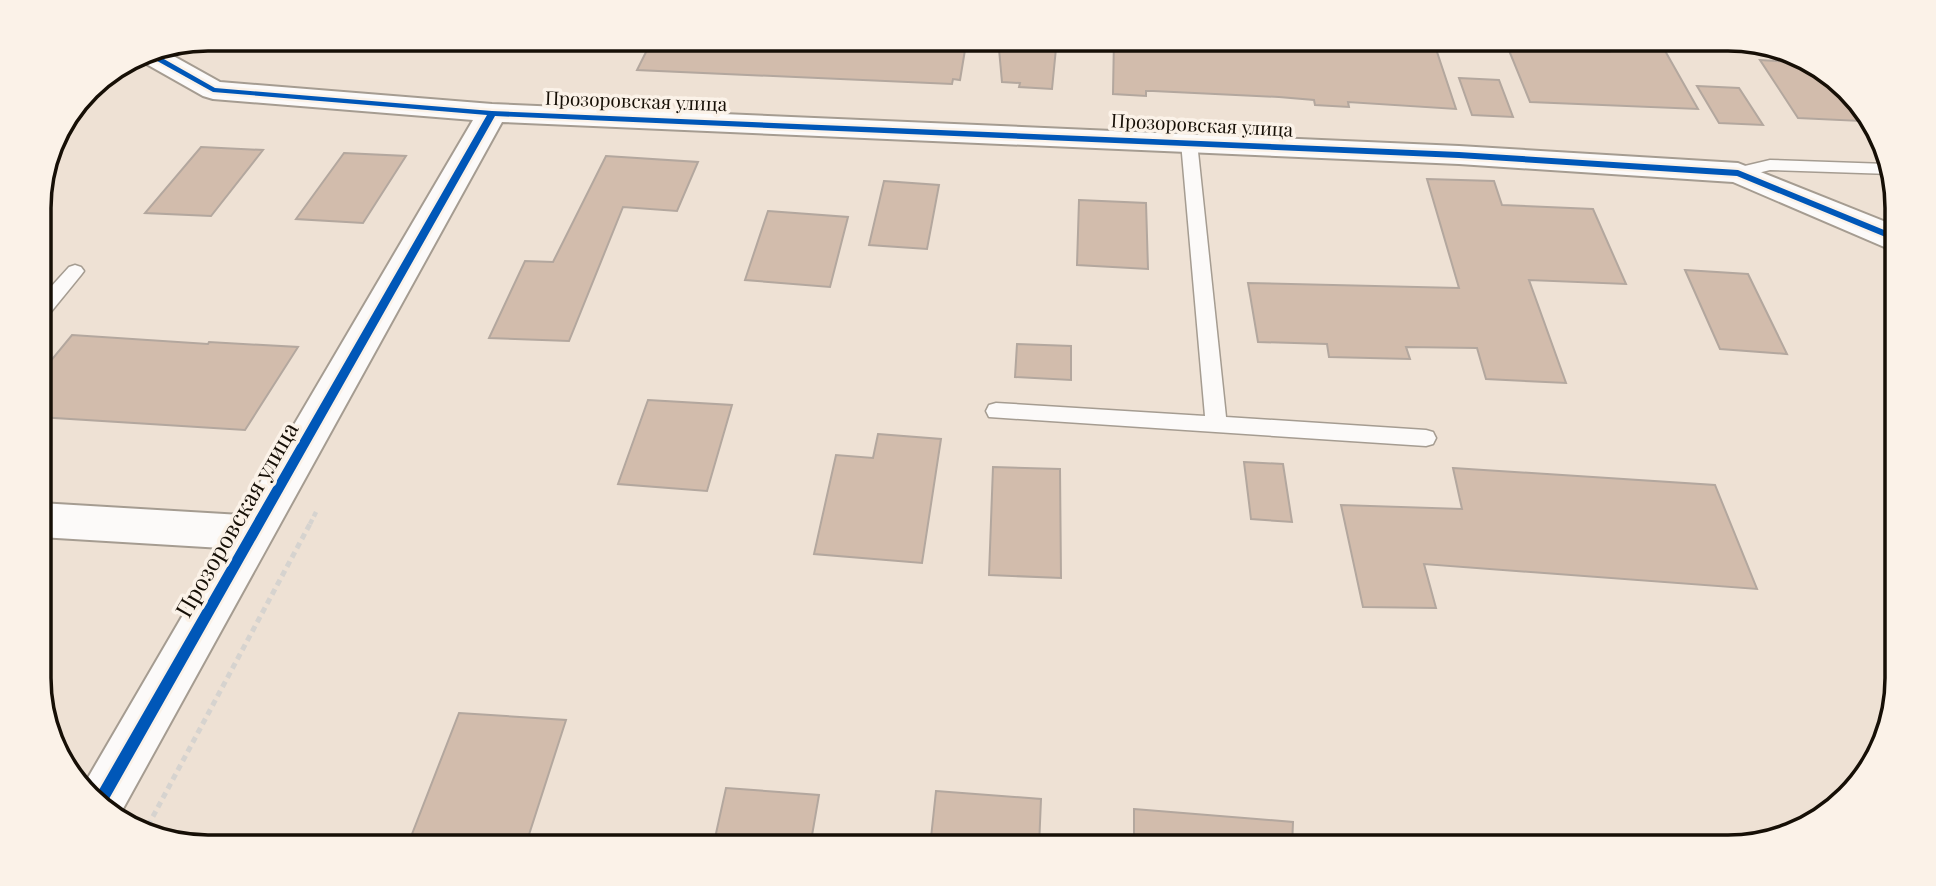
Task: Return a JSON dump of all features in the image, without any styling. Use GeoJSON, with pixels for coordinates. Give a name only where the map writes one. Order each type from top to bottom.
{"type":"FeatureCollection","features":[{"type":"Feature","properties":{"kind":"street","name":"Прозоровская улица"},"geometry":{"type":"LineString","coordinates":[[158,59],[213,90],[492,113],[1189,142],[1738,173],[1885,236]]}},
{"type":"Feature","properties":{"kind":"street","name":"Прозоровская улица"},"geometry":{"type":"LineString","coordinates":[[104,795],[492,113]]}},
{"type":"Feature","properties":{"kind":"street"},"geometry":{"type":"LineString","coordinates":[[51,521],[254,533]]}},
{"type":"Feature","properties":{"kind":"lane"},"geometry":{"type":"LineString","coordinates":[[1189,142],[1216,425]]}},
{"type":"Feature","properties":{"kind":"lane"},"geometry":{"type":"LineString","coordinates":[[1738,173],[1770,165],[1880,169]]}},
{"type":"Feature","properties":{"kind":"lane"},"geometry":{"type":"LineString","coordinates":[[51,299],[75,271]]}},
{"type":"Feature","properties":{"kind":"lane"},"geometry":{"type":"LineString","coordinates":[[996,411],[1426,438]]}},
{"type":"Feature","properties":{"kind":"building"},"geometry":{"type":"Polygon","coordinates":[[[646,51],[965,51],[960,80],[953,79],[952,84],[637,70],[646,51]]]}},
{"type":"Feature","properties":{"kind":"building"},"geometry":{"type":"Polygon","coordinates":[[[999,51],[1056,51],[1052,89],[1019,87],[1020,83],[1002,82],[999,51]]]}},
{"type":"Feature","properties":{"kind":"building"},"geometry":{"type":"Polygon","coordinates":[[[1114,51],[1437,51],[1456,109],[1348,102],[1349,107],[1315,105],[1314,100],[1153,91],[1146,91],[1146,96],[1113,94],[1114,51]]]}},
{"type":"Feature","properties":{"kind":"building"},"geometry":{"type":"Polygon","coordinates":[[[1509,51],[1665,51],[1698,109],[1530,102],[1509,51]]]}},
{"type":"Feature","properties":{"kind":"building"},"geometry":{"type":"Polygon","coordinates":[[[1760,60],[1784,61],[1807,72],[1839,97],[1859,121],[1798,118],[1760,60]]]}},
{"type":"Feature","properties":{"kind":"building"},"geometry":{"type":"Polygon","coordinates":[[[1459,78],[1499,80],[1513,117],[1472,115],[1459,78]]]}},
{"type":"Feature","properties":{"kind":"building"},"geometry":{"type":"Polygon","coordinates":[[[1697,86],[1739,88],[1763,125],[1719,123],[1697,86]]]}},
{"type":"Feature","properties":{"kind":"building"},"geometry":{"type":"Polygon","coordinates":[[[201,147],[263,150],[211,216],[145,213],[201,147]]]}},
{"type":"Feature","properties":{"kind":"building"},"geometry":{"type":"Polygon","coordinates":[[[344,153],[406,156],[363,223],[296,219],[344,153]]]}},
{"type":"Feature","properties":{"kind":"building"},"geometry":{"type":"Polygon","coordinates":[[[606,156],[698,162],[677,211],[623,207],[569,341],[489,338],[525,261],[553,262],[606,156]]]}},
{"type":"Feature","properties":{"kind":"building"},"geometry":{"type":"Polygon","coordinates":[[[1427,179],[1494,181],[1502,205],[1593,209],[1626,284],[1529,280],[1566,383],[1486,379],[1477,348],[1406,347],[1410,359],[1329,357],[1327,344],[1258,342],[1248,283],[1459,288],[1427,179]]]}},
{"type":"Feature","properties":{"kind":"building"},"geometry":{"type":"Polygon","coordinates":[[[884,181],[939,185],[927,249],[869,245],[884,181]]]}},
{"type":"Feature","properties":{"kind":"building"},"geometry":{"type":"Polygon","coordinates":[[[1079,200],[1146,203],[1148,269],[1077,265],[1079,200]]]}},
{"type":"Feature","properties":{"kind":"building"},"geometry":{"type":"Polygon","coordinates":[[[768,211],[848,217],[830,287],[745,280],[768,211]]]}},
{"type":"Feature","properties":{"kind":"building"},"geometry":{"type":"Polygon","coordinates":[[[1685,270],[1748,274],[1787,354],[1720,349],[1685,270]]]}},
{"type":"Feature","properties":{"kind":"building"},"geometry":{"type":"Polygon","coordinates":[[[72,335],[298,347],[245,430],[51,418],[51,360],[72,335]]]}},
{"type":"Feature","properties":{"kind":"building"},"geometry":{"type":"Polygon","coordinates":[[[1017,344],[1071,346],[1071,380],[1015,377],[1017,344]]]}},
{"type":"Feature","properties":{"kind":"building"},"geometry":{"type":"Polygon","coordinates":[[[648,400],[732,405],[707,491],[618,484],[648,400]]]}},
{"type":"Feature","properties":{"kind":"building"},"geometry":{"type":"Polygon","coordinates":[[[878,434],[941,439],[922,563],[814,554],[836,455],[873,458],[878,434]]]}},
{"type":"Feature","properties":{"kind":"building"},"geometry":{"type":"Polygon","coordinates":[[[1244,462],[1283,464],[1292,522],[1251,519],[1244,462]]]}},
{"type":"Feature","properties":{"kind":"building"},"geometry":{"type":"Polygon","coordinates":[[[993,467],[1060,469],[1061,578],[989,575],[993,467]]]}},
{"type":"Feature","properties":{"kind":"building"},"geometry":{"type":"Polygon","coordinates":[[[1453,468],[1715,485],[1757,589],[1424,564],[1436,608],[1363,607],[1341,505],[1462,509],[1453,468]]]}},
{"type":"Feature","properties":{"kind":"building"},"geometry":{"type":"Polygon","coordinates":[[[459,713],[566,720],[529,835],[412,835],[459,713]]]}},
{"type":"Feature","properties":{"kind":"building"},"geometry":{"type":"Polygon","coordinates":[[[726,788],[819,795],[812,835],[716,835],[726,788]]]}},
{"type":"Feature","properties":{"kind":"building"},"geometry":{"type":"Polygon","coordinates":[[[936,791],[1041,799],[1040,835],[931,835],[936,791]]]}},
{"type":"Feature","properties":{"kind":"building"},"geometry":{"type":"Polygon","coordinates":[[[1134,809],[1293,822],[1292,835],[1134,835],[1134,809]]]}},
{"type":"Feature","properties":{"kind":"cycle path"},"geometry":{"type":"LineString","coordinates":[[158,59],[213,90],[492,113],[1459,155],[1738,173],[1885,234]]}},
{"type":"Feature","properties":{"kind":"cycle path"},"geometry":{"type":"LineString","coordinates":[[104,795],[492,113]]}}]}
